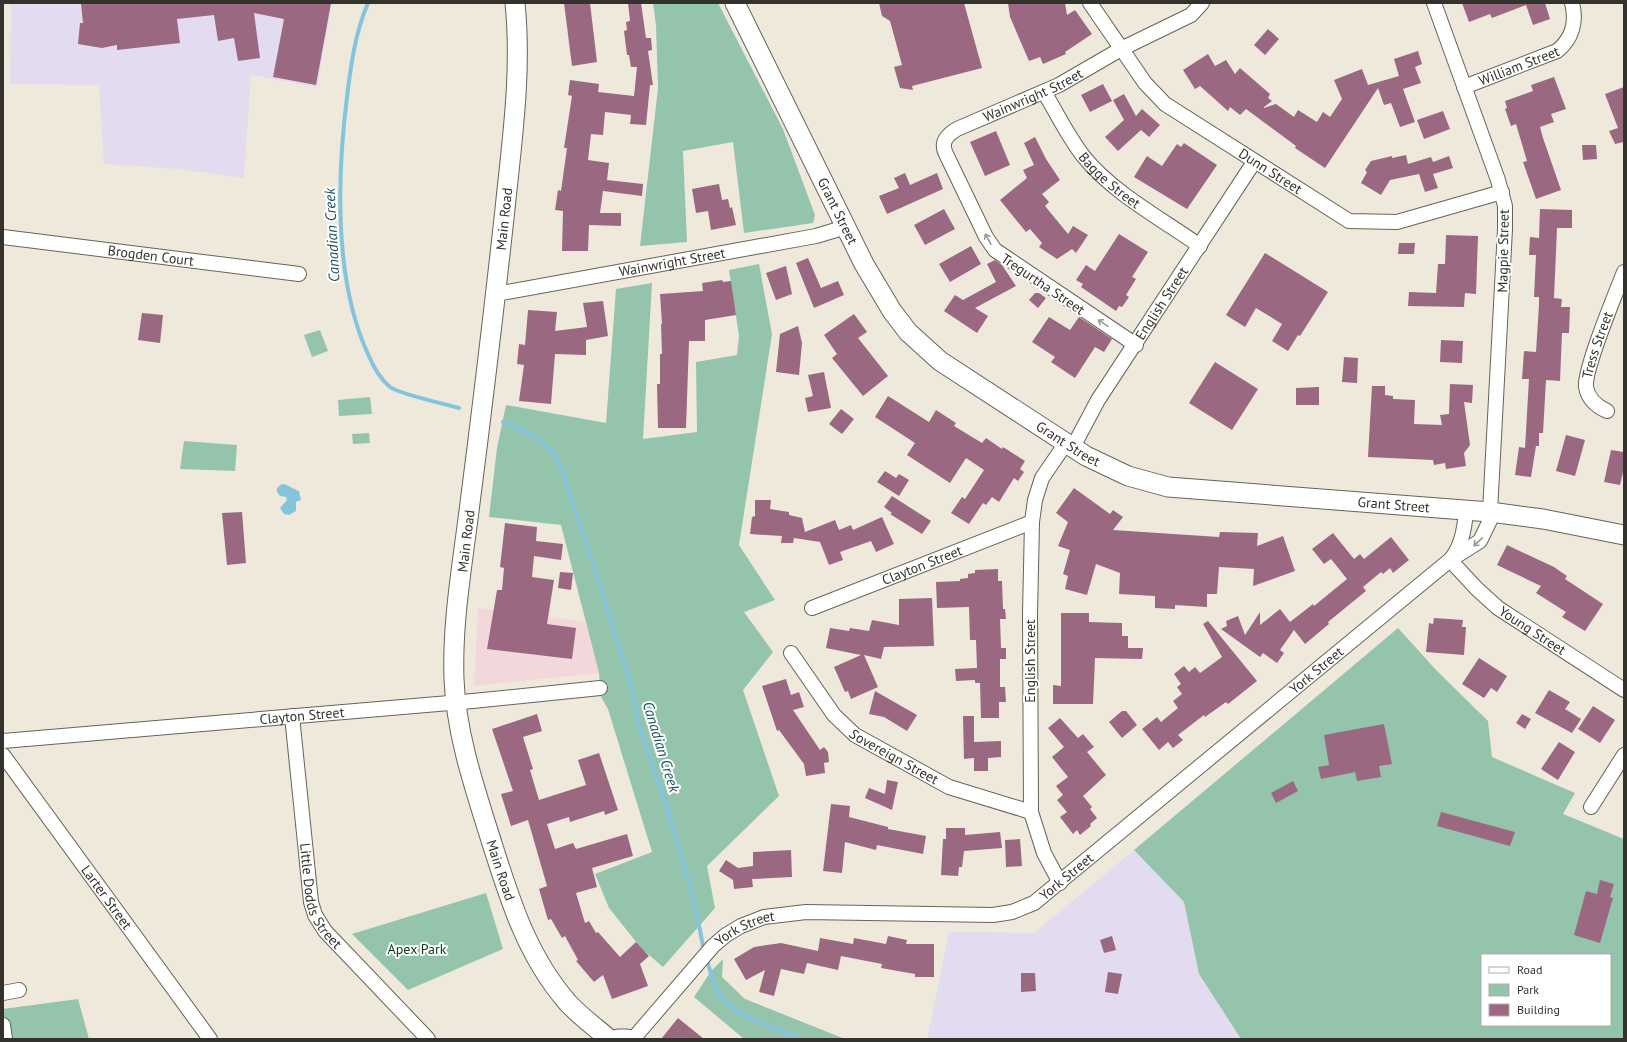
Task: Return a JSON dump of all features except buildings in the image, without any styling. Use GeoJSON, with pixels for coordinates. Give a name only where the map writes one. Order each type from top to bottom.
{"type":"FeatureCollection","features":[{"type":"Feature","properties":{"kind":"main road","name":"Main Road"},"geometry":{"type":"LineString","coordinates":[[515,3],[517,47],[516,100],[496,294],[456,620],[454,654],[456,702],[460,729],[473,781],[506,890],[524,936],[532,953],[558,990],[570,1004],[609,1039]]}},
{"type":"Feature","properties":{"kind":"main road","name":"Grant Street"},"geometry":{"type":"LineString","coordinates":[[735,3],[864,264],[879,292],[897,319],[919,343],[940,361],[1070,445],[1112,470],[1145,482],[1168,487],[1492,512],[1543,519],[1624,535]]}},
{"type":"Feature","properties":{"kind":"main road"},"geometry":{"type":"LineString","coordinates":[[618,1039],[627,1039]]}},
{"type":"Feature","properties":{"kind":"street","name":"Dunn Street"},"geometry":{"type":"LineString","coordinates":[[1090,3],[1145,83],[1165,104],[1342,218],[1353,222],[1397,222],[1502,192]]}},
{"type":"Feature","properties":{"kind":"street","name":"Wainwright Street"},"geometry":{"type":"LineString","coordinates":[[945,139],[958,129],[1044,92],[1121,49],[1190,15],[1198,9],[1202,3]]}},
{"type":"Feature","properties":{"kind":"street","name":"Magpie Street"},"geometry":{"type":"LineString","coordinates":[[1434,3],[1502,192],[1504,206],[1505,229],[1492,512]]}},
{"type":"Feature","properties":{"kind":"street","name":"William Street"},"geometry":{"type":"LineString","coordinates":[[1464,87],[1548,56],[1563,46],[1569,37],[1574,22],[1572,3]]}},
{"type":"Feature","properties":{"kind":"street","name":"Bagge Street"},"geometry":{"type":"LineString","coordinates":[[1044,92],[1080,151],[1097,171],[1120,190],[1200,246]]}},
{"type":"Feature","properties":{"kind":"street","name":"Tregurtha Street"},"geometry":{"type":"LineString","coordinates":[[945,139],[944,150],[986,237],[995,250],[1136,345]]}},
{"type":"Feature","properties":{"kind":"street","name":"English Street"},"geometry":{"type":"LineString","coordinates":[[1060,883],[1044,853],[1031,812],[1030,614],[1032,522],[1039,485],[1046,472],[1070,445],[1254,162]]}},
{"type":"Feature","properties":{"kind":"street","name":"Wainwright Street"},"geometry":{"type":"LineString","coordinates":[[496,294],[816,236],[846,227]]}},
{"type":"Feature","properties":{"kind":"street","name":"Brogden Court"},"geometry":{"type":"LineString","coordinates":[[3,237],[299,274]]}},
{"type":"Feature","properties":{"kind":"street","name":"Tress Street"},"geometry":{"type":"LineString","coordinates":[[1607,411],[1599,407],[1590,399],[1586,388],[1586,378],[1624,272]]}},
{"type":"Feature","properties":{"kind":"street","name":"York Street"},"geometry":{"type":"LineString","coordinates":[[1450,560],[1455,554],[1460,542],[1466,510]]}},
{"type":"Feature","properties":{"kind":"street","name":"York Street"},"geometry":{"type":"LineString","coordinates":[[633,1039],[713,946],[741,926],[760,918],[780,914],[806,912],[993,916],[1007,914],[1034,903],[1450,560],[1481,540],[1492,512]]}},
{"type":"Feature","properties":{"kind":"street","name":"Clayton Street"},"geometry":{"type":"LineString","coordinates":[[812,608],[1032,522]]}},
{"type":"Feature","properties":{"kind":"street","name":"Young Street"},"geometry":{"type":"LineString","coordinates":[[1450,560],[1477,589],[1498,608],[1624,690]]}},
{"type":"Feature","properties":{"kind":"street","name":"Sovereign Street"},"geometry":{"type":"LineString","coordinates":[[791,653],[834,715],[850,732],[949,787],[1031,812]]}},
{"type":"Feature","properties":{"kind":"street","name":"Clayton Street"},"geometry":{"type":"LineString","coordinates":[[3,741],[456,702],[600,688]]}},
{"type":"Feature","properties":{"kind":"street","name":"Little Dodds Street"},"geometry":{"type":"LineString","coordinates":[[292,716],[311,902],[315,916],[325,931],[428,1039]]}},
{"type":"Feature","properties":{"kind":"street","name":"Larter Street"},"geometry":{"type":"LineString","coordinates":[[3,755],[210,1039]]}},
{"type":"Feature","properties":{"kind":"street"},"geometry":{"type":"LineString","coordinates":[[1591,807],[1624,755]]}},
{"type":"Feature","properties":{"kind":"street"},"geometry":{"type":"LineString","coordinates":[[3,993],[19,990]]}},
{"type":"Feature","properties":{"kind":"street"},"geometry":{"type":"LineString","coordinates":[[3,1025],[5,1039]]}},
{"type":"Feature","properties":{"kind":"shaded area"},"geometry":{"type":"Polygon","coordinates":[[[11,3],[332,3],[317,87],[251,75],[244,178],[178,169],[104,164],[99,85],[10,84],[11,3]]]}},
{"type":"Feature","properties":{"kind":"shaded area"},"geometry":{"type":"Polygon","coordinates":[[[478,608],[585,622],[599,673],[474,686],[478,608]]]}},
{"type":"Feature","properties":{"kind":"shaded area"},"geometry":{"type":"Polygon","coordinates":[[[1134,850],[1184,902],[1199,974],[1241,1039],[927,1039],[949,932],[1034,933],[1134,850]]]}},
{"type":"Feature","properties":{"kind":"green space"},"geometry":{"type":"Polygon","coordinates":[[[653,3],[718,3],[783,129],[815,215],[813,223],[744,233],[733,142],[683,151],[687,242],[640,246],[658,88],[656,25],[653,3]]]}},
{"type":"Feature","properties":{"kind":"green space"},"geometry":{"type":"Polygon","coordinates":[[[759,264],[772,334],[739,545],[775,600],[744,612],[773,652],[743,690],[779,796],[707,866],[715,908],[663,967],[641,948],[609,908],[595,874],[652,852],[608,709],[601,697],[599,673],[561,525],[489,517],[497,448],[506,405],[606,423],[616,289],[652,283],[643,439],[697,432],[696,362],[737,355],[739,336],[729,270],[759,264]]]}},
{"type":"Feature","properties":{"kind":"green space"},"geometry":{"type":"Polygon","coordinates":[[[320,330],[328,351],[312,357],[304,335],[320,330]]]}},
{"type":"Feature","properties":{"kind":"green space"},"geometry":{"type":"Polygon","coordinates":[[[370,397],[372,414],[339,416],[338,400],[370,397]]]}},
{"type":"Feature","properties":{"kind":"green space"},"geometry":{"type":"Polygon","coordinates":[[[369,433],[370,443],[353,444],[352,434],[369,433]]]}},
{"type":"Feature","properties":{"kind":"green space"},"geometry":{"type":"Polygon","coordinates":[[[184,441],[237,445],[235,471],[180,469],[184,441]]]}},
{"type":"Feature","properties":{"kind":"green space"},"geometry":{"type":"Polygon","coordinates":[[[1398,628],[1437,671],[1488,721],[1492,757],[1575,793],[1563,814],[1624,839],[1624,1039],[1241,1039],[1199,974],[1184,902],[1134,850],[1398,628]]]}},
{"type":"Feature","properties":{"kind":"green space","name":"Apex Park"},"geometry":{"type":"Polygon","coordinates":[[[486,893],[503,949],[408,990],[352,934],[486,893]]]}},
{"type":"Feature","properties":{"kind":"green space"},"geometry":{"type":"Polygon","coordinates":[[[723,959],[722,977],[745,999],[845,1039],[744,1039],[694,997],[711,971],[723,959]]]}},
{"type":"Feature","properties":{"kind":"green space"},"geometry":{"type":"Polygon","coordinates":[[[78,999],[89,1039],[3,1039],[3,1009],[78,999]]]}},
{"type":"Feature","properties":{"kind":"water"},"geometry":{"type":"Polygon","coordinates":[[[282,484],[299,491],[301,500],[296,502],[296,511],[289,515],[284,514],[280,508],[287,500],[286,497],[280,496],[277,492],[277,488],[282,484]]]}},
{"type":"Feature","properties":{"kind":"waterway","name":"Canadian Creek"},"geometry":{"type":"LineString","coordinates":[[368,3],[360,26],[352,61],[341,160],[341,228],[349,294],[357,325],[368,354],[383,380],[390,387],[403,393],[459,408]]}},
{"type":"Feature","properties":{"kind":"waterway","name":"Canadian Creek"},"geometry":{"type":"LineString","coordinates":[[503,422],[536,437],[553,453],[564,473],[572,503],[582,529],[631,685],[639,725],[668,810],[695,905],[704,951]]}},
{"type":"Feature","properties":{"kind":"waterway","name":"Canadian Creek"},"geometry":{"type":"LineString","coordinates":[[706,957],[715,987],[726,1002],[735,1009],[757,1021],[801,1039]]}}]}
